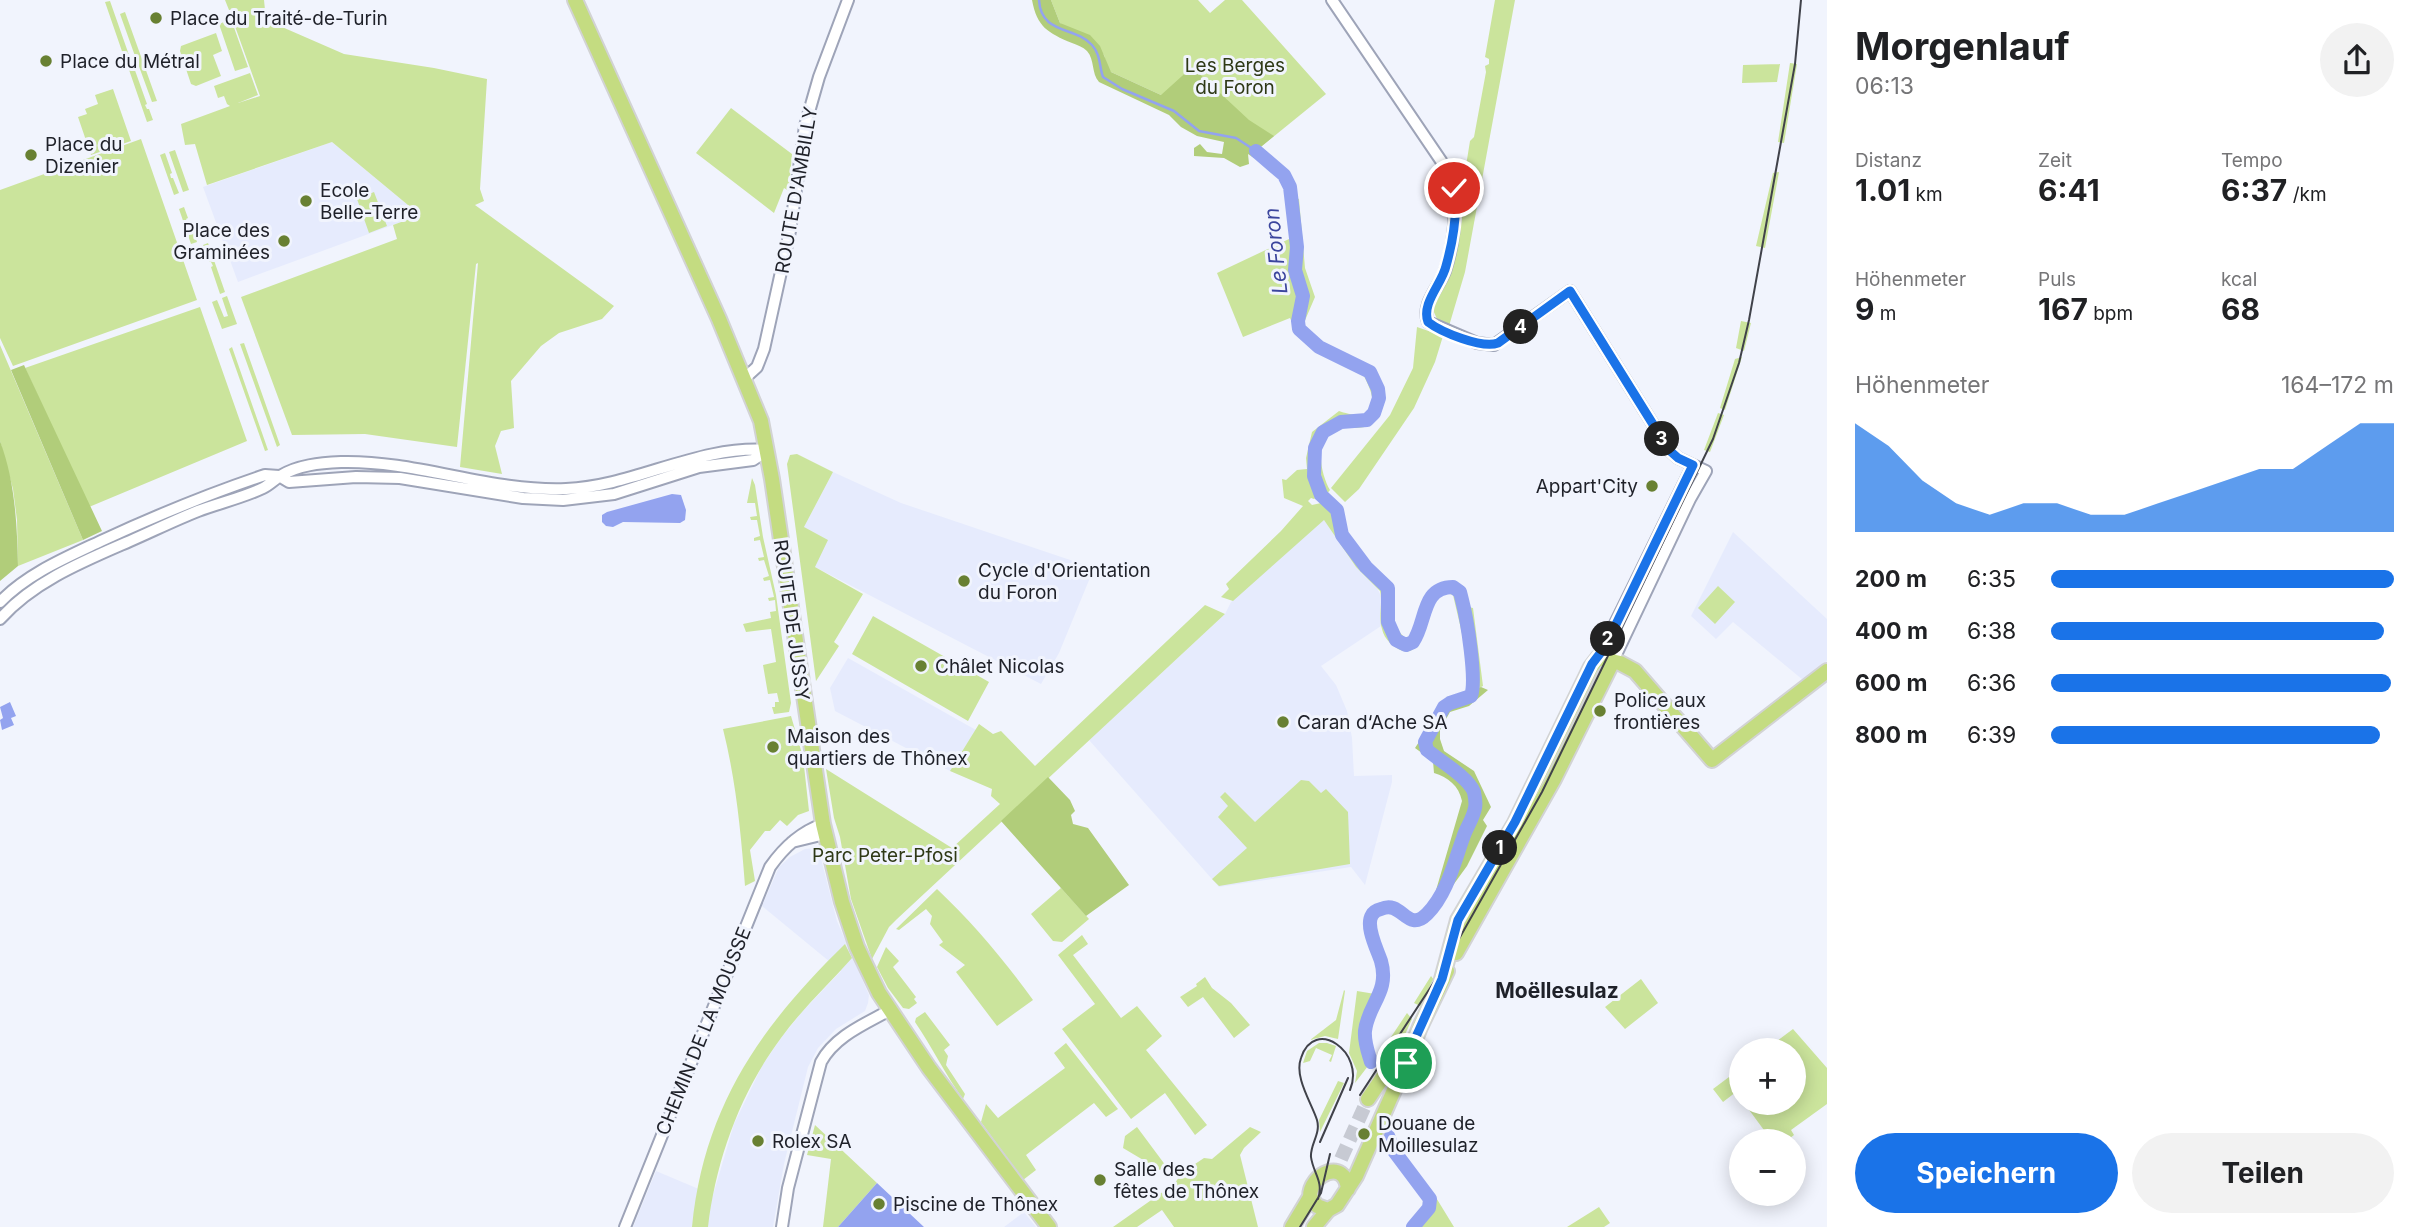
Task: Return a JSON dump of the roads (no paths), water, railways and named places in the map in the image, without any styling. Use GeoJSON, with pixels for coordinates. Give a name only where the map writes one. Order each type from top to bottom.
{"type":"FeatureCollection","features":[{"type":"Feature","properties":{"kind":"main road","name":"ROUTE DE JUSSY"},"geometry":{"type":"LineString","coordinates":[[575,0],[745,377],[761,421],[768,450],[824,829],[852,935],[869,974],[890,1010],[959,1109],[1049,1227]]}},
{"type":"Feature","properties":{"kind":"main road"},"geometry":{"type":"LineString","coordinates":[[1314,1227],[1328,1210],[1338,1205],[1348,1189],[1385,1111],[1454,950],[1554,779],[1606,660],[1635,671],[1712,760],[1827,671]]}},
{"type":"Feature","properties":{"kind":"main road"},"geometry":{"type":"LineString","coordinates":[[1368,1099],[1380,1081],[1411,1048]]}},
{"type":"Feature","properties":{"kind":"main road"},"geometry":{"type":"LineString","coordinates":[[1380,1081],[1396,1085]]}},
{"type":"Feature","properties":{"kind":"main road"},"geometry":{"type":"LineString","coordinates":[[1292,1227],[1310,1197],[1312,1186],[1326,1172],[1338,1165],[1346,1178],[1348,1189]]}},
{"type":"Feature","properties":{"kind":"main road"},"geometry":{"type":"LineString","coordinates":[[1310,1197],[1320,1207],[1328,1210]]}},
{"type":"Feature","properties":{"kind":"street","name":"ROUTE D'AMBILLY"},"geometry":{"type":"LineString","coordinates":[[745,377],[757,367],[764,349],[790,231],[804,127],[819,77],[848,0]]}},
{"type":"Feature","properties":{"kind":"street"},"geometry":{"type":"LineString","coordinates":[[1325,0],[1453,184]]}},
{"type":"Feature","properties":{"kind":"street"},"geometry":{"type":"LineString","coordinates":[[1332,0],[1450,172],[1455,202],[1451,244],[1444,272],[1429,303],[1427,320],[1432,325],[1486,346],[1498,343],[1570,291],[1669,450],[1678,458],[1706,471],[1606,660]]}},
{"type":"Feature","properties":{"kind":"street"},"geometry":{"type":"LineString","coordinates":[[0,619],[32,590],[57,576],[174,521],[263,488],[279,476],[303,466],[341,462],[365,463],[407,467],[507,484],[566,489],[606,484],[716,453],[768,450]]}},
{"type":"Feature","properties":{"kind":"street"},"geometry":{"type":"LineString","coordinates":[[1606,660],[1693,465]]}},
{"type":"Feature","properties":{"kind":"street"},"geometry":{"type":"LineString","coordinates":[[0,602],[18,586],[47,568],[149,519],[206,495],[265,475],[279,476]]}},
{"type":"Feature","properties":{"kind":"street","name":"CHEMIN DE LA MOUSSE"},"geometry":{"type":"LineString","coordinates":[[625,1227],[760,889],[776,859],[792,842],[824,829]]}},
{"type":"Feature","properties":{"kind":"street"},"geometry":{"type":"LineString","coordinates":[[782,1227],[788,1188],[821,1062],[838,1040],[890,1010]]}},
{"type":"Feature","properties":{"kind":"water"},"geometry":{"type":"Polygon","coordinates":[[[672,494],[681,495],[686,510],[685,520],[680,523],[623,522],[613,527],[602,522],[602,515],[607,512],[672,494]]]}},
{"type":"Feature","properties":{"kind":"water"},"geometry":{"type":"Polygon","coordinates":[[[10,702],[16,716],[11,718],[14,725],[2,730],[0,707],[10,702]]]}},
{"type":"Feature","properties":{"kind":"water","name":"Piscine de Thônex"},"geometry":{"type":"Polygon","coordinates":[[[877,1183],[924,1227],[838,1227],[877,1183]]]}},
{"type":"Feature","properties":{"kind":"waterway","name":"Le Foron"},"geometry":{"type":"LineString","coordinates":[[1039,0],[1041,11],[1052,25],[1077,35],[1092,45],[1103,77],[1122,89],[1174,111],[1199,131],[1236,138],[1256,151]]}},
{"type":"Feature","properties":{"kind":"waterway","name":"Le Foron"},"geometry":{"type":"LineString","coordinates":[[1256,151],[1284,175],[1290,187],[1297,247],[1295,270],[1303,296],[1299,329],[1319,347],[1370,372],[1378,389],[1379,398],[1374,413],[1367,420],[1341,422],[1323,432],[1315,448],[1314,476],[1321,495],[1337,510],[1342,535],[1366,567],[1388,588],[1388,622],[1396,640],[1406,645],[1413,642],[1430,599],[1435,593],[1453,587],[1460,592],[1471,649],[1471,696],[1444,707],[1425,742],[1427,750],[1471,786],[1475,798],[1474,812],[1445,888],[1427,914],[1414,920],[1388,907],[1377,910],[1372,915],[1370,925],[1381,961],[1383,981],[1365,1031],[1371,1062]]}},
{"type":"Feature","properties":{"kind":"waterway","name":"Le Foron"},"geometry":{"type":"LineString","coordinates":[[1385,1128],[1394,1151],[1430,1199],[1429,1208],[1413,1227]]}},
{"type":"Feature","properties":{"kind":"tunnel"},"geometry":{"type":"LineString","coordinates":[[1341,1159],[1368,1099]]}},
{"type":"Feature","properties":{"kind":"tram line"},"geometry":{"type":"LineString","coordinates":[[1360,1095],[1438,976],[1542,792],[1713,439],[1739,363],[1749,320],[1795,64],[1801,0]]}},
{"type":"Feature","properties":{"kind":"tram line"},"geometry":{"type":"LineString","coordinates":[[1318,1199],[1319,1182],[1311,1157],[1318,1125],[1304,1089],[1299,1065],[1307,1046],[1316,1040],[1326,1040],[1345,1052],[1351,1063],[1353,1076],[1350,1090]]}},
{"type":"Feature","properties":{"kind":"tram line"},"geometry":{"type":"LineString","coordinates":[[1320,1142],[1348,1078]]}},
{"type":"Feature","properties":{"kind":"tram line"},"geometry":{"type":"LineString","coordinates":[[1300,1227],[1321,1193],[1330,1154]]}},
{"type":"Feature","properties":{"kind":"place","name":"Place du Traité-de-Turin"},"geometry":{"type":"Point","coordinates":[156,18]}},
{"type":"Feature","properties":{"kind":"place","name":"Place du Métral"},"geometry":{"type":"Point","coordinates":[46,61]}},
{"type":"Feature","properties":{"kind":"place","name":"Place du Dizenier"},"geometry":{"type":"Point","coordinates":[31,155]}},
{"type":"Feature","properties":{"kind":"place","name":"Ecole Belle-Terre"},"geometry":{"type":"Point","coordinates":[306,201]}},
{"type":"Feature","properties":{"kind":"place","name":"Place des Graminées"},"geometry":{"type":"Point","coordinates":[284,241]}},
{"type":"Feature","properties":{"kind":"place","name":"Appart'City"},"geometry":{"type":"Point","coordinates":[1652,486]}},
{"type":"Feature","properties":{"kind":"place","name":"Cycle d'Orientation du Foron"},"geometry":{"type":"Point","coordinates":[964,581]}},
{"type":"Feature","properties":{"kind":"place","name":"Châlet Nicolas"},"geometry":{"type":"Point","coordinates":[921,666]}},
{"type":"Feature","properties":{"kind":"place","name":"Police aux frontières"},"geometry":{"type":"Point","coordinates":[1600,711]}},
{"type":"Feature","properties":{"kind":"place","name":"Caran d‘Ache SA"},"geometry":{"type":"Point","coordinates":[1283,722]}},
{"type":"Feature","properties":{"kind":"place","name":"Maison des quartiers de Thônex"},"geometry":{"type":"Point","coordinates":[773,747]}},
{"type":"Feature","properties":{"kind":"place","name":"Douane de Moillesulaz"},"geometry":{"type":"Point","coordinates":[1364,1134]}},
{"type":"Feature","properties":{"kind":"place","name":"Rolex SA"},"geometry":{"type":"Point","coordinates":[758,1141]}},
{"type":"Feature","properties":{"kind":"place","name":"Salle des fêtes de Thônex"},"geometry":{"type":"Point","coordinates":[1100,1180]}},
{"type":"Feature","properties":{"kind":"place","name":"Piscine de Thônex"},"geometry":{"type":"Point","coordinates":[879,1204]}},
{"type":"Feature","properties":{"kind":"district","name":"Moëllesulaz"},"geometry":{"type":"Point","coordinates":[1557,991]}},
{"type":"Feature","properties":{"kind":"park label","name":"Les Berges du Foron"},"geometry":{"type":"Point","coordinates":[1235,76]}},
{"type":"Feature","properties":{"kind":"park label","name":"Parc Peter-Pfosi"},"geometry":{"type":"Point","coordinates":[885,855]}}]}
